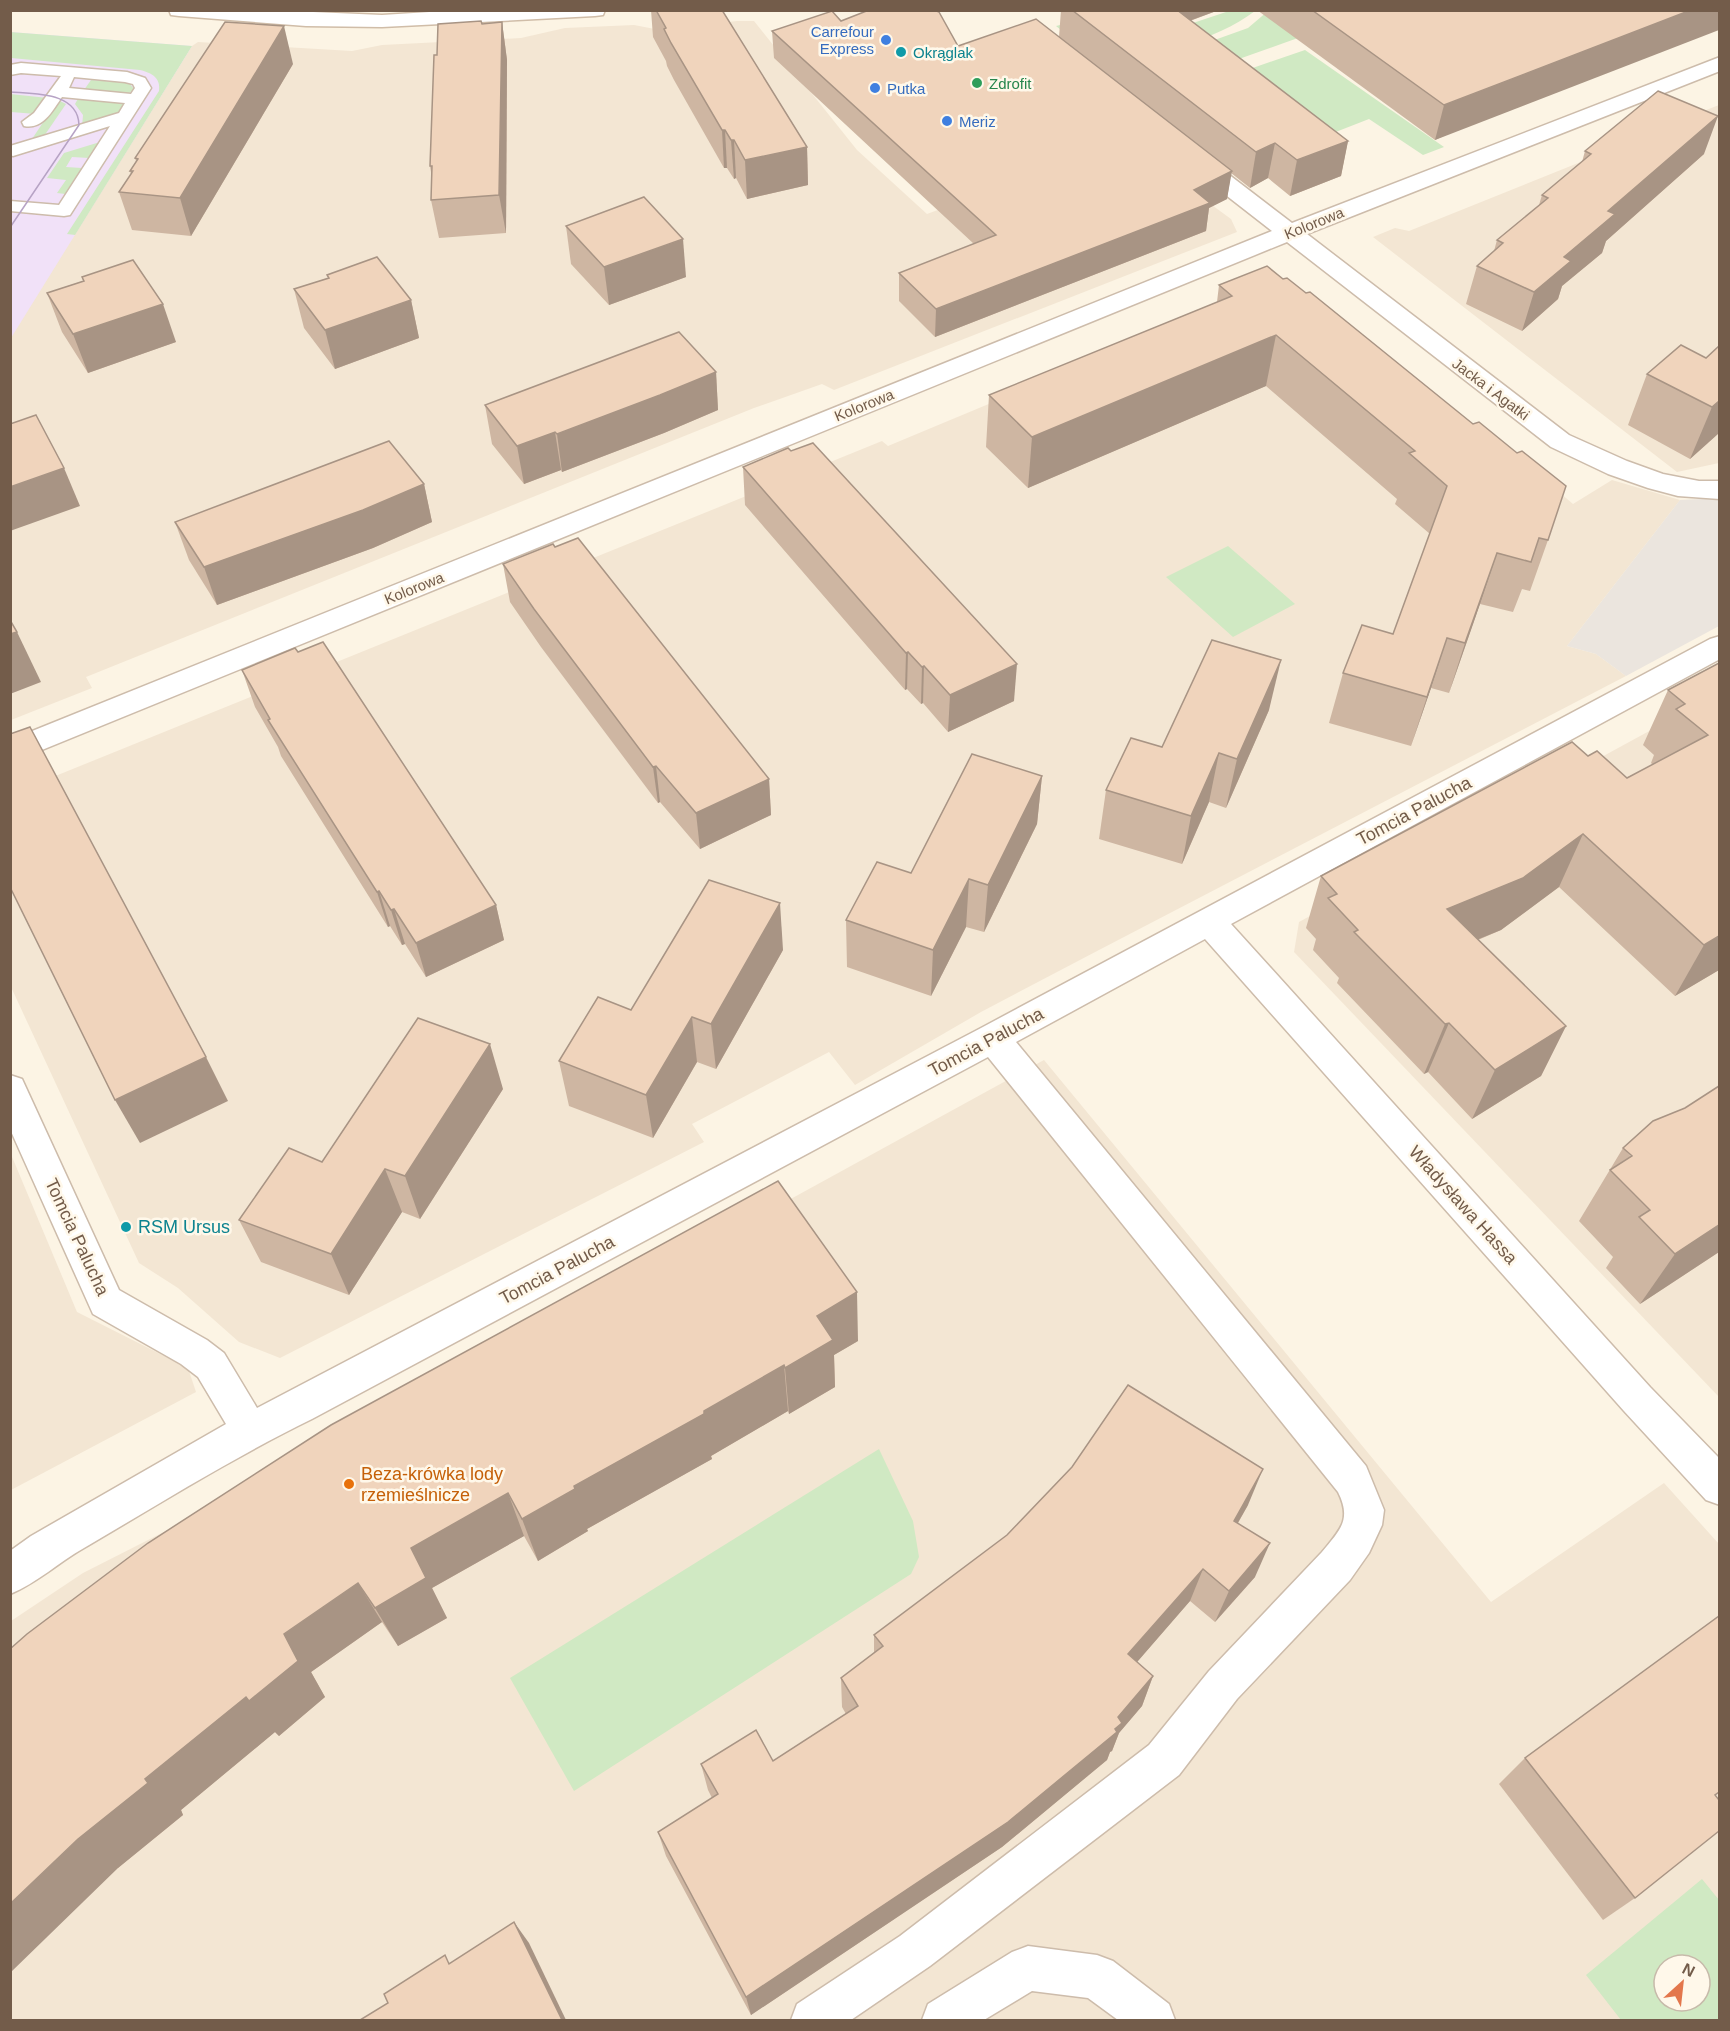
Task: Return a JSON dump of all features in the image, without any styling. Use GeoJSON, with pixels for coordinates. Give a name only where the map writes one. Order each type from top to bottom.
{"type":"FeatureCollection","features":[{"type":"Feature","properties":{"kind":"street"},"geometry":{"type":"LineString","coordinates":[[179,10],[306,20],[382,21],[595,10]]}},
{"type":"Feature","properties":{"kind":"street","name":"Kolorowa"},"geometry":{"type":"LineString","coordinates":[[10,752],[1288,233],[1719,63]]}},
{"type":"Feature","properties":{"kind":"street","name":"Jacka i Agatki"},"geometry":{"type":"LineString","coordinates":[[1176,144],[1288,233],[1560,441],[1614,466],[1671,485],[1719,490]]}},
{"type":"Feature","properties":{"kind":"street","name":"Tomcia Palucha"},"geometry":{"type":"LineString","coordinates":[[10,1575],[45,1549],[249,1431],[299,1407],[993,1038],[1719,645]]}},
{"type":"Feature","properties":{"kind":"street","name":"Władysława Hassa"},"geometry":{"type":"LineString","coordinates":[[1209,921],[1637,1399],[1719,1487]]}},
{"type":"Feature","properties":{"kind":"street"},"geometry":{"type":"LineString","coordinates":[[813,2020],[915,1951],[1164,1760],[1223,1685],[1336,1566],[1363,1523],[1365,1509],[1352,1479],[993,1038]]}},
{"type":"Feature","properties":{"kind":"street","name":"Tomcia Palucha"},"geometry":{"type":"LineString","coordinates":[[10,1089],[106,1302],[194,1352],[211,1365],[229,1392],[249,1431]]}},
{"type":"Feature","properties":{"kind":"street"},"geometry":{"type":"LineString","coordinates":[[944,2020],[1028,1968],[1097,1977],[1153,2020]]}},
{"type":"Feature","properties":{"kind":"lane"},"geometry":{"type":"LineString","coordinates":[[14,68],[137,80],[143,88],[52,230]]}},
{"type":"Feature","properties":{"kind":"lane"},"geometry":{"type":"LineString","coordinates":[[10,117],[30,122],[40,117],[72,72]]}},
{"type":"Feature","properties":{"kind":"lane"},"geometry":{"type":"LineString","coordinates":[[58,92],[137,99]]}},
{"type":"Feature","properties":{"kind":"lane"},"geometry":{"type":"LineString","coordinates":[[11,157],[126,116]]}},
{"type":"Feature","properties":{"kind":"lane"},"geometry":{"type":"LineString","coordinates":[[11,157],[31,126],[30,122]]}},
{"type":"Feature","properties":{"kind":"lane"},"geometry":{"type":"LineString","coordinates":[[11,157],[115,133]]}},
{"type":"Feature","properties":{"kind":"lane"},"geometry":{"type":"LineString","coordinates":[[10,206],[64,212]]}},
{"type":"Feature","properties":{"kind":"shaded area"},"geometry":{"type":"Polygon","coordinates":[[[754,21],[857,150],[927,214],[1115,144],[1142,154],[1231,219],[1237,232],[834,390],[822,384],[754,408],[86,677],[92,688],[11,720],[10,338],[192,46],[198,42],[352,51],[382,45],[521,38],[565,28],[634,25],[660,30],[754,21]]]}},
{"type":"Feature","properties":{"kind":"shaded area"},"geometry":{"type":"Polygon","coordinates":[[[11,32],[192,46],[11,338],[11,32]]]}},
{"type":"Feature","properties":{"kind":"shaded area"},"geometry":{"type":"Polygon","coordinates":[[[1719,105],[1719,463],[1677,472],[1373,237],[1395,228],[1409,231],[1603,153],[1604,135],[1644,116],[1673,123],[1719,105]]]}},
{"type":"Feature","properties":{"kind":"shaded area"},"geometry":{"type":"Polygon","coordinates":[[[1271,286],[1546,481],[1573,504],[1612,480],[1680,500],[1567,646],[1596,654],[1626,676],[981,1012],[855,1085],[829,1052],[692,1124],[704,1142],[280,1358],[239,1342],[178,1288],[139,1263],[11,987],[11,794],[882,441],[888,446],[1271,286]]]}},
{"type":"Feature","properties":{"kind":"shaded area"},"geometry":{"type":"Polygon","coordinates":[[[1719,498],[1719,626],[1626,676],[1596,654],[1567,646],[1680,500],[1719,498]]]}},
{"type":"Feature","properties":{"kind":"shaded area"},"geometry":{"type":"Polygon","coordinates":[[[1719,693],[1719,1397],[1294,952],[1299,922],[1719,693]]]}},
{"type":"Feature","properties":{"kind":"shaded area"},"geometry":{"type":"Polygon","coordinates":[[[1044,1060],[1491,1602],[1664,1483],[1719,1544],[1719,2020],[11,2020],[11,1621],[83,1573],[424,1400],[1044,1060]]]}},
{"type":"Feature","properties":{"kind":"shaded area"},"geometry":{"type":"Polygon","coordinates":[[[10,1152],[77,1312],[188,1368],[196,1392],[11,1490],[10,1152]]]}},
{"type":"Feature","properties":{"kind":"green space"},"geometry":{"type":"Polygon","coordinates":[[[1229,11],[1255,11],[1239,22],[1203,39],[1107,66],[1056,26],[1064,24],[1193,23],[1229,11]]]}},
{"type":"Feature","properties":{"kind":"green space"},"geometry":{"type":"Polygon","coordinates":[[[1268,11],[1309,34],[1205,71],[1181,52],[1248,28],[1268,11]]]}},
{"type":"Feature","properties":{"kind":"green space"},"geometry":{"type":"Polygon","coordinates":[[[10,32],[192,46],[75,235],[67,234],[159,91],[159,83],[152,75],[140,70],[11,58],[10,32]]]}},
{"type":"Feature","properties":{"kind":"green space"},"geometry":{"type":"Polygon","coordinates":[[[1305,50],[1444,147],[1423,155],[1369,119],[1328,135],[1244,71],[1305,50]]]}},
{"type":"Feature","properties":{"kind":"green space"},"geometry":{"type":"Polygon","coordinates":[[[91,80],[129,83],[134,89],[128,94],[84,90],[91,80]]]}},
{"type":"Feature","properties":{"kind":"green space"},"geometry":{"type":"Polygon","coordinates":[[[10,94],[48,98],[36,114],[11,112],[10,94]]]}},
{"type":"Feature","properties":{"kind":"green space"},"geometry":{"type":"Polygon","coordinates":[[[79,97],[126,102],[118,113],[82,127],[83,115],[75,104],[79,97]]]}},
{"type":"Feature","properties":{"kind":"green space"},"geometry":{"type":"Polygon","coordinates":[[[58,100],[66,104],[42,139],[30,142],[58,100]]]}},
{"type":"Feature","properties":{"kind":"green space"},"geometry":{"type":"Polygon","coordinates":[[[100,142],[89,158],[72,157],[66,167],[82,168],[65,194],[57,193],[66,180],[47,178],[64,153],[100,142]]]}},
{"type":"Feature","properties":{"kind":"green space"},"geometry":{"type":"Polygon","coordinates":[[[1228,546],[1295,604],[1233,637],[1166,577],[1228,546]]]}},
{"type":"Feature","properties":{"kind":"green space"},"geometry":{"type":"Polygon","coordinates":[[[879,1449],[913,1521],[919,1557],[911,1574],[574,1791],[510,1678],[879,1449]]]}},
{"type":"Feature","properties":{"kind":"green space"},"geometry":{"type":"Polygon","coordinates":[[[1702,1879],[1719,1900],[1719,2020],[1621,2020],[1586,1975],[1702,1879]]]}},
{"type":"Feature","properties":{"kind":"building"},"geometry":{"type":"Polygon","coordinates":[[[656,10],[722,10],[807,147],[745,160],[734,140],[731,140],[725,130],[722,130],[671,43],[656,10]]]}},
{"type":"Feature","properties":{"kind":"building"},"geometry":{"type":"Polygon","coordinates":[[[869,10],[934,10],[939,12],[958,46],[1036,19],[1232,171],[1194,190],[1210,203],[936,309],[899,273],[996,235],[772,31],[832,11],[841,21],[869,10]]]}},
{"type":"Feature","properties":{"kind":"building"},"geometry":{"type":"Polygon","coordinates":[[[1072,10],[1177,10],[1348,141],[1297,160],[1275,143],[1256,152],[1072,10]]]}},
{"type":"Feature","properties":{"kind":"building"},"geometry":{"type":"Polygon","coordinates":[[[1312,10],[1691,10],[1444,105],[1312,10]]]}},
{"type":"Feature","properties":{"kind":"building"},"geometry":{"type":"Polygon","coordinates":[[[481,21],[482,24],[502,22],[499,195],[431,200],[434,55],[437,55],[438,24],[481,21]]]}},
{"type":"Feature","properties":{"kind":"building"},"geometry":{"type":"Polygon","coordinates":[[[225,22],[284,26],[180,198],[119,192],[133,171],[130,171],[138,159],[135,158],[225,22]]]}},
{"type":"Feature","properties":{"kind":"building"},"geometry":{"type":"Polygon","coordinates":[[[1658,91],[1718,116],[1608,211],[1615,214],[1564,257],[1571,261],[1534,292],[1477,266],[1503,243],[1497,240],[1548,198],[1542,195],[1591,154],[1585,151],[1658,91]]]}},
{"type":"Feature","properties":{"kind":"building"},"geometry":{"type":"Polygon","coordinates":[[[644,197],[683,239],[604,267],[566,226],[644,197]]]}},
{"type":"Feature","properties":{"kind":"building"},"geometry":{"type":"Polygon","coordinates":[[[377,257],[411,300],[325,330],[294,289],[329,278],[327,275],[377,257]]]}},
{"type":"Feature","properties":{"kind":"building"},"geometry":{"type":"Polygon","coordinates":[[[133,260],[163,304],[73,334],[47,293],[84,281],[82,277],[133,260]]]}},
{"type":"Feature","properties":{"kind":"building"},"geometry":{"type":"Polygon","coordinates":[[[1267,266],[1306,293],[1310,292],[1473,424],[1479,422],[1517,453],[1522,451],[1566,486],[1548,540],[1539,538],[1531,562],[1497,553],[1465,643],[1447,638],[1427,697],[1343,673],[1362,625],[1393,634],[1447,486],[1409,453],[1415,451],[1276,335],[1032,437],[989,395],[1232,296],[1219,285],[1267,266]]]}},
{"type":"Feature","properties":{"kind":"building"},"geometry":{"type":"Polygon","coordinates":[[[679,332],[716,372],[557,434],[555,432],[517,446],[485,405],[679,332]]]}},
{"type":"Feature","properties":{"kind":"building"},"geometry":{"type":"Polygon","coordinates":[[[1681,345],[1706,358],[1719,346],[1719,401],[1712,407],[1647,374],[1681,345]]]}},
{"type":"Feature","properties":{"kind":"building"},"geometry":{"type":"Polygon","coordinates":[[[36,415],[64,468],[10,487],[10,424],[36,415]]]}},
{"type":"Feature","properties":{"kind":"building"},"geometry":{"type":"Polygon","coordinates":[[[389,441],[424,484],[363,510],[204,567],[175,522],[389,441]]]}},
{"type":"Feature","properties":{"kind":"building"},"geometry":{"type":"Polygon","coordinates":[[[813,443],[1017,664],[950,695],[924,666],[922,667],[908,652],[906,653],[743,467],[788,448],[791,451],[813,443]]]}},
{"type":"Feature","properties":{"kind":"building"},"geometry":{"type":"Polygon","coordinates":[[[578,538],[769,779],[696,813],[656,766],[653,767],[534,609],[503,564],[553,544],[555,547],[578,538]]]}},
{"type":"Feature","properties":{"kind":"building"},"geometry":{"type":"Polygon","coordinates":[[[10,620],[17,632],[10,634],[10,620]]]}},
{"type":"Feature","properties":{"kind":"building"},"geometry":{"type":"Polygon","coordinates":[[[1212,640],[1281,660],[1237,759],[1219,753],[1191,816],[1106,790],[1131,738],[1162,747],[1212,640]]]}},
{"type":"Feature","properties":{"kind":"building"},"geometry":{"type":"Polygon","coordinates":[[[323,642],[496,905],[416,943],[394,909],[391,910],[379,891],[377,892],[268,720],[270,719],[242,670],[295,648],[298,652],[323,642]]]}},
{"type":"Feature","properties":{"kind":"building"},"geometry":{"type":"Polygon","coordinates":[[[1719,663],[1719,936],[1704,945],[1583,834],[1523,878],[1447,909],[1566,1026],[1495,1070],[1449,1023],[1445,1024],[1354,932],[1358,930],[1328,898],[1337,894],[1321,876],[1572,742],[1588,756],[1597,751],[1627,778],[1708,735],[1676,709],[1685,704],[1668,690],[1719,663]]]}},
{"type":"Feature","properties":{"kind":"building"},"geometry":{"type":"Polygon","coordinates":[[[30,727],[206,1057],[115,1100],[10,887],[10,734],[30,727]]]}},
{"type":"Feature","properties":{"kind":"building"},"geometry":{"type":"Polygon","coordinates":[[[972,754],[1042,776],[988,885],[969,879],[933,950],[846,920],[877,862],[911,873],[972,754]]]}},
{"type":"Feature","properties":{"kind":"building"},"geometry":{"type":"Polygon","coordinates":[[[709,880],[780,903],[711,1024],[692,1017],[646,1095],[559,1061],[598,997],[631,1010],[709,880]]]}},
{"type":"Feature","properties":{"kind":"building"},"geometry":{"type":"Polygon","coordinates":[[[418,1018],[490,1044],[405,1176],[385,1169],[331,1254],[239,1220],[289,1148],[322,1162],[418,1018]]]}},
{"type":"Feature","properties":{"kind":"building"},"geometry":{"type":"Polygon","coordinates":[[[1719,1086],[1719,1225],[1675,1254],[1639,1217],[1650,1210],[1610,1170],[1632,1156],[1623,1148],[1653,1121],[1685,1108],[1719,1086]]]}},
{"type":"Feature","properties":{"kind":"building"},"geometry":{"type":"Polygon","coordinates":[[[778,1181],[857,1292],[817,1316],[833,1340],[704,1411],[704,1414],[574,1486],[575,1489],[522,1519],[508,1493],[411,1548],[426,1578],[375,1608],[358,1583],[284,1634],[298,1661],[249,1701],[246,1697],[145,1779],[148,1783],[78,1839],[10,1904],[10,1649],[148,1543],[331,1425],[778,1181]]]}},
{"type":"Feature","properties":{"kind":"building"},"geometry":{"type":"Polygon","coordinates":[[[1128,1385],[1263,1469],[1234,1521],[1270,1543],[1229,1591],[1203,1569],[1128,1654],[1153,1676],[1118,1717],[1122,1723],[1115,1729],[1117,1732],[1008,1822],[746,1997],[658,1832],[718,1794],[701,1764],[756,1730],[773,1761],[858,1706],[841,1678],[883,1646],[874,1635],[1007,1535],[1072,1467],[1128,1385]]]}},
{"type":"Feature","properties":{"kind":"building"},"geometry":{"type":"Polygon","coordinates":[[[1719,1616],[1719,1792],[1715,1795],[1719,1800],[1719,1831],[1635,1898],[1525,1758],[1719,1616]]]}},
{"type":"Feature","properties":{"kind":"building"},"geometry":{"type":"Polygon","coordinates":[[[514,1922],[562,2020],[360,2020],[388,2003],[384,1994],[445,1955],[449,1964],[514,1922]]]}},
{"type":"Feature","properties":{"kind":"tram line"},"geometry":{"type":"LineString","coordinates":[[10,92],[43,95],[63,101],[77,114],[79,125],[11,226]]}},
{"type":"Feature","properties":{"kind":"place","name":"Carrefour Express"},"geometry":{"type":"Point","coordinates":[886,40]}},
{"type":"Feature","properties":{"kind":"place","name":"Okrąglak"},"geometry":{"type":"Point","coordinates":[901,52]}},
{"type":"Feature","properties":{"kind":"place","name":"Zdrofit"},"geometry":{"type":"Point","coordinates":[977,83]}},
{"type":"Feature","properties":{"kind":"place","name":"Putka"},"geometry":{"type":"Point","coordinates":[875,88]}},
{"type":"Feature","properties":{"kind":"place","name":"Meriz"},"geometry":{"type":"Point","coordinates":[947,121]}},
{"type":"Feature","properties":{"kind":"place","name":"RSM Ursus"},"geometry":{"type":"Point","coordinates":[126,1227]}},
{"type":"Feature","properties":{"kind":"place","name":"Beza-krówka lody rzemieślnicze"},"geometry":{"type":"Point","coordinates":[349,1484]}}]}
